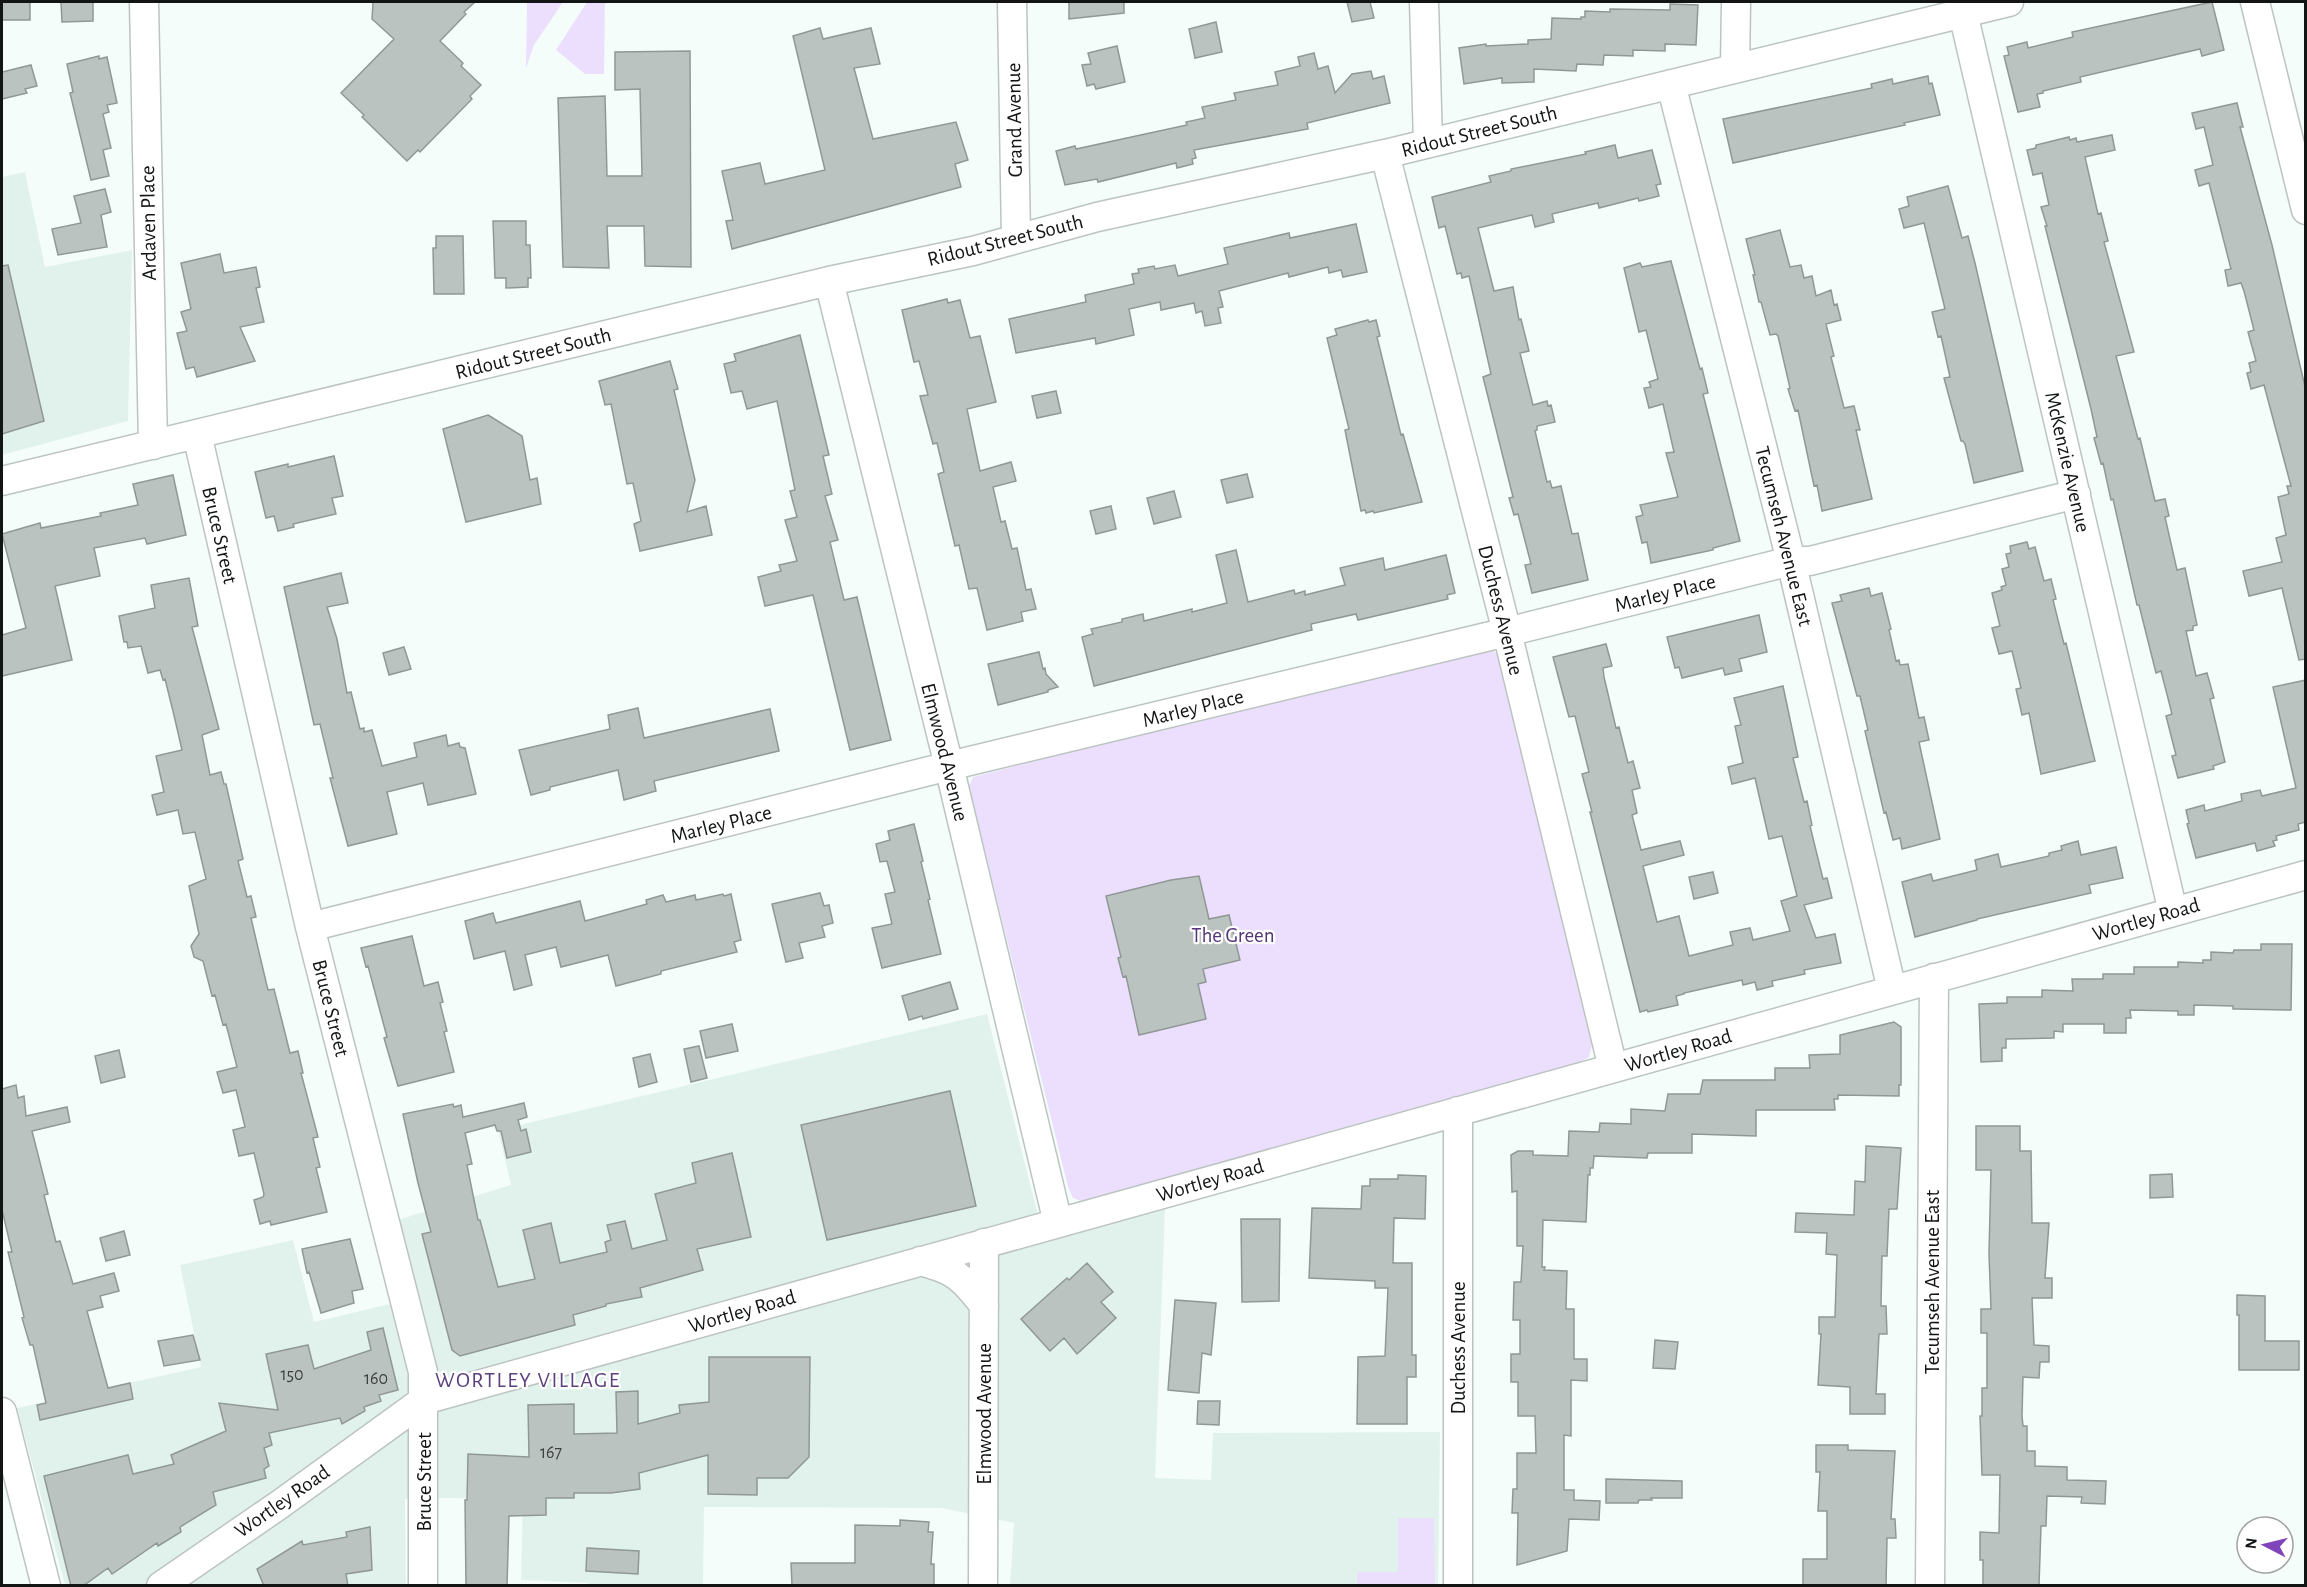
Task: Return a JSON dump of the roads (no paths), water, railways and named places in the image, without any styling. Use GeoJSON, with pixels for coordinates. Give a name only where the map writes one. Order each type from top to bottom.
{"type":"FeatureCollection","features":[{"type":"Feature","properties":{"kind":"street","name":"Ardaven Place"},"geometry":{"type":"LineString","coordinates":[[144,2],[153,445]]}},
{"type":"Feature","properties":{"kind":"street","name":"Grand Avenue"},"geometry":{"type":"LineString","coordinates":[[1012,2],[1016,239]]}},
{"type":"Feature","properties":{"kind":"street"},"geometry":{"type":"LineString","coordinates":[[1424,2],[1428,143]]}},
{"type":"Feature","properties":{"kind":"street"},"geometry":{"type":"LineString","coordinates":[[1735,68],[1736,2]]}},
{"type":"Feature","properties":{"kind":"street","name":"Ridout Street South"},"geometry":{"type":"LineString","coordinates":[[2,481],[829,281],[974,251],[1097,216],[1385,154],[2009,2]]}},
{"type":"Feature","properties":{"kind":"street"},"geometry":{"type":"LineString","coordinates":[[2255,2],[2306,210]]}},
{"type":"Feature","properties":{"kind":"street","name":"McKenzie Avenue"},"geometry":{"type":"LineString","coordinates":[[1963,13],[2173,912]]}},
{"type":"Feature","properties":{"kind":"street","name":"Tecumseh Avenue East"},"geometry":{"type":"LineString","coordinates":[[1671,84],[1791,561],[1892,990]]}},
{"type":"Feature","properties":{"kind":"street","name":"Duchess Avenue"},"geometry":{"type":"LineString","coordinates":[[1385,154],[1507,632],[1613,1068]]}},
{"type":"Feature","properties":{"kind":"street","name":"Elmwood Avenue"},"geometry":{"type":"LineString","coordinates":[[829,281],[950,766],[1058,1223]]}},
{"type":"Feature","properties":{"kind":"street","name":"Bruce Street"},"geometry":{"type":"LineString","coordinates":[[197,434],[310,927],[423,1372],[423,1586]]}},
{"type":"Feature","properties":{"kind":"street","name":"Marley Place"},"geometry":{"type":"LineString","coordinates":[[310,927],[950,766],[1791,561],[1810,561],[2076,494]]}},
{"type":"Feature","properties":{"kind":"street","name":"Wortley Road"},"geometry":{"type":"LineString","coordinates":[[161,1586],[279,1505],[424,1400],[2306,875]]}},
{"type":"Feature","properties":{"kind":"street","name":"Tecumseh Avenue East"},"geometry":{"type":"LineString","coordinates":[[1930,1586],[1934,978]]}},
{"type":"Feature","properties":{"kind":"street","name":"Duchess Avenue"},"geometry":{"type":"LineString","coordinates":[[1458,1111],[1458,1586]]}},
{"type":"Feature","properties":{"kind":"street","name":"Elmwood Avenue"},"geometry":{"type":"LineString","coordinates":[[983,1586],[984,1243]]}},
{"type":"Feature","properties":{"kind":"street"},"geometry":{"type":"LineString","coordinates":[[920,1261],[945,1268],[964,1280],[984,1305]]}},
{"type":"Feature","properties":{"kind":"street"},"geometry":{"type":"LineString","coordinates":[[2,1412],[46,1586]]}},
{"type":"Feature","properties":{"kind":"district","name":"WORTLEY VILLAGE"},"geometry":{"type":"Point","coordinates":[528,1379]}},
{"type":"Feature","properties":{"kind":"park label","name":"The Green"},"geometry":{"type":"Point","coordinates":[1233,935]}}]}
